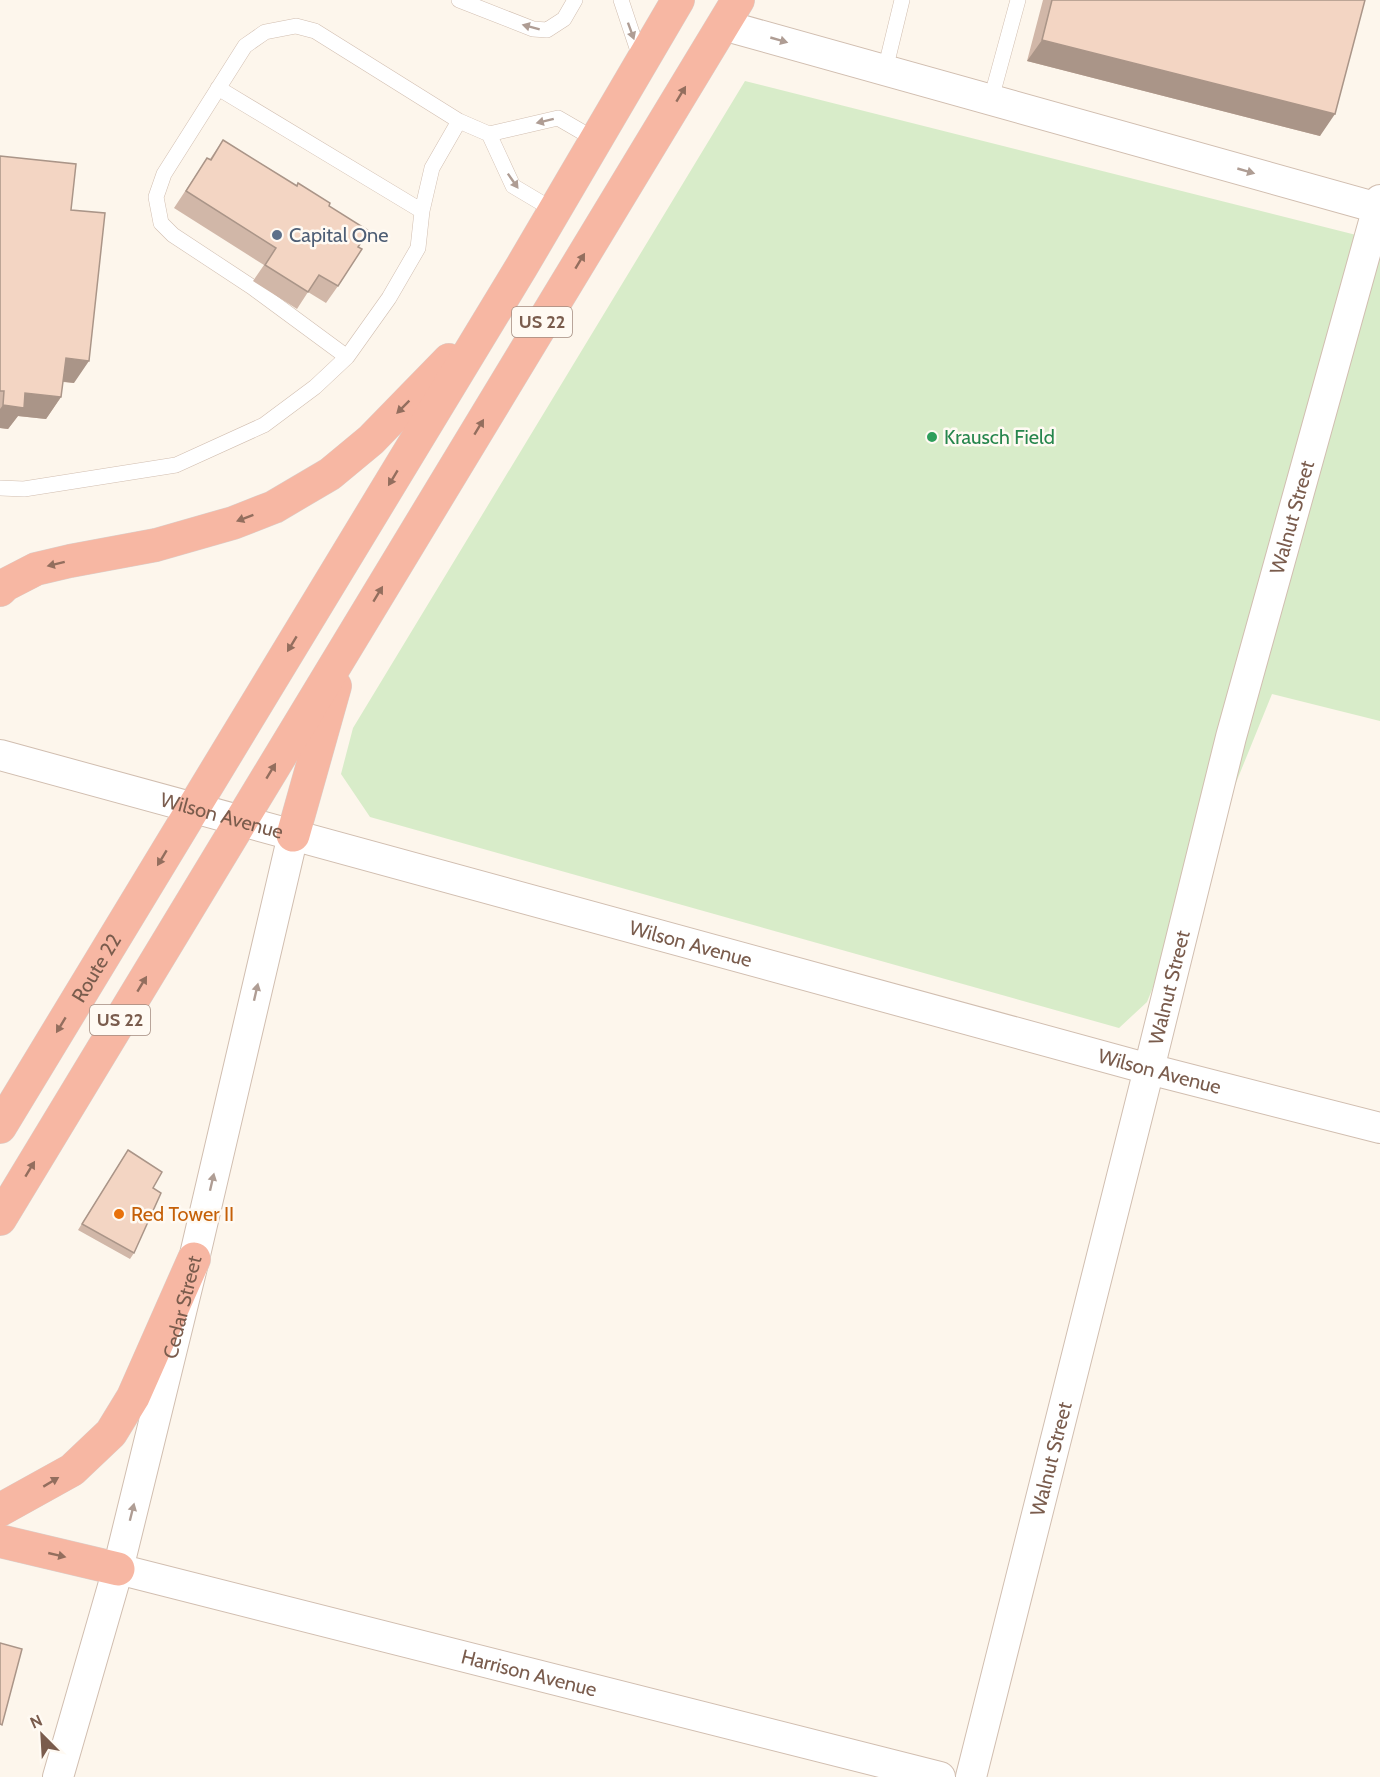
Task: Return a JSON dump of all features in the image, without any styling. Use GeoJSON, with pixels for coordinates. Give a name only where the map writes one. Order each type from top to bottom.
{"type":"FeatureCollection","features":[{"type":"Feature","properties":{"kind":"highway","name":"US 22"},"geometry":{"type":"LineString","coordinates":[[192,808],[555,212],[678,0]]}},
{"type":"Feature","properties":{"kind":"highway","name":"US 22"},"geometry":{"type":"LineString","coordinates":[[0,1219],[730,12]]}},
{"type":"Feature","properties":{"kind":"highway"},"geometry":{"type":"LineString","coordinates":[[0,590],[36,569],[156,545],[233,523],[274,507],[330,474],[371,440],[448,363],[522,266]]}},
{"type":"Feature","properties":{"kind":"highway"},"geometry":{"type":"LineString","coordinates":[[292,835],[347,644]]}},
{"type":"Feature","properties":{"kind":"highway","name":"Route 22"},"geometry":{"type":"LineString","coordinates":[[0,1127],[12,1092],[192,808]]}},
{"type":"Feature","properties":{"kind":"highway"},"geometry":{"type":"LineString","coordinates":[[0,1510],[72,1470],[111,1433],[133,1397],[194,1259]]}},
{"type":"Feature","properties":{"kind":"highway"},"geometry":{"type":"LineString","coordinates":[[0,1541],[118,1569]]}},
{"type":"Feature","properties":{"kind":"street"},"geometry":{"type":"LineString","coordinates":[[730,12],[885,70],[1190,155],[1379,204]]}},
{"type":"Feature","properties":{"kind":"street","name":"Walnut Street"},"geometry":{"type":"LineString","coordinates":[[971,1777],[1231,737],[1379,204]]}},
{"type":"Feature","properties":{"kind":"street","name":"Wilson Avenue"},"geometry":{"type":"LineString","coordinates":[[0,755],[1149,1069],[1380,1128]]}},
{"type":"Feature","properties":{"kind":"street","name":"Cedar Street"},"geometry":{"type":"LineString","coordinates":[[58,1777],[118,1569],[194,1259],[292,835]]}},
{"type":"Feature","properties":{"kind":"street","name":"Harrison Avenue"},"geometry":{"type":"LineString","coordinates":[[118,1569],[940,1777]]}},
{"type":"Feature","properties":{"kind":"lane"},"geometry":{"type":"LineString","coordinates":[[459,0],[533,29],[547,30],[564,19],[575,0]]}},
{"type":"Feature","properties":{"kind":"lane"},"geometry":{"type":"LineString","coordinates":[[621,0],[642,62]]}},
{"type":"Feature","properties":{"kind":"lane"},"geometry":{"type":"LineString","coordinates":[[885,70],[902,0]]}},
{"type":"Feature","properties":{"kind":"lane"},"geometry":{"type":"LineString","coordinates":[[991,99],[1018,0]]}},
{"type":"Feature","properties":{"kind":"lane"},"geometry":{"type":"LineString","coordinates":[[347,357],[252,287],[173,235],[161,223],[156,197],[164,174],[245,46],[265,32],[296,26],[315,31],[459,121],[489,134],[558,118],[596,140]]}},
{"type":"Feature","properties":{"kind":"lane"},"geometry":{"type":"LineString","coordinates":[[218,88],[422,211]]}},
{"type":"Feature","properties":{"kind":"lane"},"geometry":{"type":"LineString","coordinates":[[0,488],[24,489],[176,465],[264,425],[315,387],[347,357],[389,298],[418,248],[422,211],[432,168],[459,121]]}},
{"type":"Feature","properties":{"kind":"lane"},"geometry":{"type":"LineString","coordinates":[[489,134],[513,186],[555,212]]}},
{"type":"Feature","properties":{"kind":"green space"},"geometry":{"type":"Polygon","coordinates":[[[745,81],[1380,241],[1380,721],[1272,694],[1147,1002],[1119,1028],[370,817],[341,774],[353,728],[745,81]]]}},
{"type":"Feature","properties":{"kind":"building"},"geometry":{"type":"Polygon","coordinates":[[[1052,0],[1365,0],[1335,114],[1042,40],[1052,0]]]}},
{"type":"Feature","properties":{"kind":"building","name":"Capital One"},"geometry":{"type":"Polygon","coordinates":[[[223,140],[297,186],[298,183],[369,231],[358,247],[362,249],[338,286],[319,275],[308,292],[265,265],[276,248],[186,191],[207,158],[211,160],[223,140]]]}},
{"type":"Feature","properties":{"kind":"building"},"geometry":{"type":"Polygon","coordinates":[[[0,156],[76,164],[71,210],[105,213],[89,361],[66,358],[61,397],[25,393],[24,408],[3,405],[4,391],[0,391],[0,156]]]}},
{"type":"Feature","properties":{"kind":"building","name":"Red Tower II"},"geometry":{"type":"Polygon","coordinates":[[[128,1150],[162,1172],[153,1188],[161,1193],[134,1253],[82,1224],[128,1150]]]}},
{"type":"Feature","properties":{"kind":"building"},"geometry":{"type":"Polygon","coordinates":[[[0,1643],[22,1649],[2,1725],[0,1724],[0,1643]]]}},
{"type":"Feature","properties":{"kind":"place","name":"Capital One"},"geometry":{"type":"Point","coordinates":[277,235]}},
{"type":"Feature","properties":{"kind":"place","name":"Krausch Field"},"geometry":{"type":"Point","coordinates":[932,437]}},
{"type":"Feature","properties":{"kind":"place","name":"Red Tower II"},"geometry":{"type":"Point","coordinates":[119,1214]}}]}
